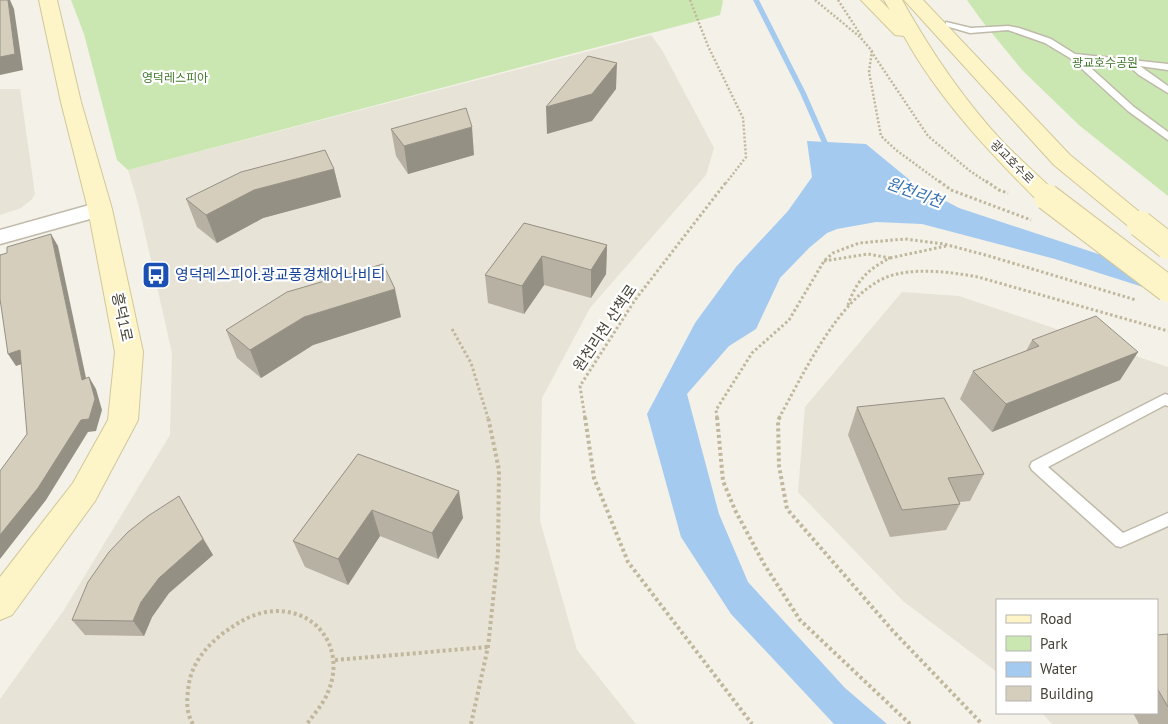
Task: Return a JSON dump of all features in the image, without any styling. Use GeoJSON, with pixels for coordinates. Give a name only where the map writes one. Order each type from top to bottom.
{"type":"FeatureCollection","features":[{"type":"Feature","properties":{"kind":"main road","name":"흥덕1로"},"geometry":{"type":"LineString","coordinates":[[0,604],[84,492],[123,420],[130,352],[100,209],[48,0]]}},
{"type":"Feature","properties":{"kind":"main road"},"geometry":{"type":"LineString","coordinates":[[870,0],[922,52]]}},
{"type":"Feature","properties":{"kind":"main road","name":"광교호수로"},"geometry":{"type":"LineString","coordinates":[[893,0],[922,52],[994,145],[1047,197],[1168,290]]}},
{"type":"Feature","properties":{"kind":"main road"},"geometry":{"type":"LineString","coordinates":[[914,0],[1062,160],[1168,246]]}},
{"type":"Feature","properties":{"kind":"main road"},"geometry":{"type":"LineString","coordinates":[[937,0],[963,51]]}},
{"type":"Feature","properties":{"kind":"street"},"geometry":{"type":"LineString","coordinates":[[0,237],[100,209]]}},
{"type":"Feature","properties":{"kind":"lane"},"geometry":{"type":"LineString","coordinates":[[949,24],[970,31],[1008,28],[1048,41],[1072,56],[1131,109],[1168,137]]}},
{"type":"Feature","properties":{"kind":"lane"},"geometry":{"type":"LineString","coordinates":[[1072,56],[1168,67]]}},
{"type":"Feature","properties":{"kind":"lane"},"geometry":{"type":"LineString","coordinates":[[1131,63],[1142,73],[1168,90]]}},
{"type":"Feature","properties":{"kind":"lane"},"geometry":{"type":"LineString","coordinates":[[1168,401],[1165,399],[1037,466],[1121,542],[1168,519]]}},
{"type":"Feature","properties":{"kind":"path","name":"원천리천 산책로"},"geometry":{"type":"LineString","coordinates":[[690,0],[708,46],[743,118],[746,158],[635,300],[580,386],[594,478],[628,562],[752,724]]}},
{"type":"Feature","properties":{"kind":"path"},"geometry":{"type":"LineString","coordinates":[[815,0],[842,24],[863,38],[872,51],[869,72],[876,120],[881,136],[896,150],[951,190],[1032,220]]}},
{"type":"Feature","properties":{"kind":"path"},"geometry":{"type":"LineString","coordinates":[[910,724],[800,620],[764,564],[735,510],[723,481],[716,410],[752,352],[788,320],[824,261],[831,253],[858,245],[890,239],[931,241],[1140,301]]}},
{"type":"Feature","properties":{"kind":"path"},"geometry":{"type":"LineString","coordinates":[[848,306],[853,290],[862,275],[874,266],[890,258],[948,246]]}},
{"type":"Feature","properties":{"kind":"path"},"geometry":{"type":"LineString","coordinates":[[824,261],[868,254],[890,258]]}},
{"type":"Feature","properties":{"kind":"path"},"geometry":{"type":"LineString","coordinates":[[982,724],[893,631],[787,510],[779,466],[778,420],[813,358],[848,306],[862,292],[887,278],[910,273],[946,271],[1013,286],[1168,332]]}},
{"type":"Feature","properties":{"kind":"path"},"geometry":{"type":"LineString","coordinates":[[452,329],[471,363],[486,409],[499,470],[498,554],[488,647],[471,724]]}},
{"type":"Feature","properties":{"kind":"path"},"geometry":{"type":"LineString","coordinates":[[193,724],[190,720],[186,697],[191,673],[202,652],[219,635],[239,621],[261,614],[282,612],[303,616],[319,626],[330,641],[335,660],[333,684],[321,708],[307,724]]}},
{"type":"Feature","properties":{"kind":"path"},"geometry":{"type":"LineString","coordinates":[[335,660],[488,647]]}},
{"type":"Feature","properties":{"kind":"shaded area"},"geometry":{"type":"Polygon","coordinates":[[[651,35],[662,50],[714,148],[706,175],[590,308],[542,398],[540,521],[577,650],[636,724],[0,724],[0,699],[64,610],[170,435],[172,353],[138,203],[128,170],[651,35]]]}},
{"type":"Feature","properties":{"kind":"shaded area"},"geometry":{"type":"Polygon","coordinates":[[[0,89],[20,89],[35,194],[21,208],[0,215],[0,89]]]}},
{"type":"Feature","properties":{"kind":"shaded area"},"geometry":{"type":"Polygon","coordinates":[[[902,292],[959,296],[1168,367],[1168,724],[1052,724],[1043,714],[1158,714],[1158,599],[996,599],[996,671],[903,601],[798,492],[805,407],[902,292]]]}},
{"type":"Feature","properties":{"kind":"green space","name":"영덕레스피아"},"geometry":{"type":"Polygon","coordinates":[[[71,0],[723,1],[720,15],[128,170],[117,160],[84,34],[71,0]]]}},
{"type":"Feature","properties":{"kind":"green space","name":"광교호수공원"},"geometry":{"type":"Polygon","coordinates":[[[967,0],[1168,0],[1168,196],[1080,126],[1022,70],[967,0]]]}},
{"type":"Feature","properties":{"kind":"water"},"geometry":{"type":"Polygon","coordinates":[[[807,141],[866,144],[917,186],[959,208],[1168,277],[1168,295],[1055,259],[922,224],[876,222],[837,229],[827,233],[809,248],[780,278],[756,329],[729,346],[687,394],[719,514],[748,582],[845,688],[887,724],[834,724],[731,614],[681,537],[647,414],[695,323],[736,267],[788,211],[812,177],[807,141]]]}},
{"type":"Feature","properties":{"kind":"building"},"geometry":{"type":"Polygon","coordinates":[[[0,0],[8,0],[15,54],[0,57],[0,0]]]}},
{"type":"Feature","properties":{"kind":"building"},"geometry":{"type":"Polygon","coordinates":[[[588,56],[617,63],[592,94],[546,107],[588,56]]]}},
{"type":"Feature","properties":{"kind":"building"},"geometry":{"type":"Polygon","coordinates":[[[466,108],[472,127],[404,146],[391,129],[466,108]]]}},
{"type":"Feature","properties":{"kind":"building"},"geometry":{"type":"Polygon","coordinates":[[[325,150],[334,169],[254,190],[206,215],[186,199],[241,172],[325,150]]]}},
{"type":"Feature","properties":{"kind":"building"},"geometry":{"type":"Polygon","coordinates":[[[524,223],[607,245],[591,270],[542,256],[522,286],[485,275],[524,223]]]}},
{"type":"Feature","properties":{"kind":"building"},"geometry":{"type":"Polygon","coordinates":[[[51,234],[82,380],[89,377],[95,399],[89,419],[81,420],[38,488],[0,535],[0,471],[27,434],[20,350],[8,354],[0,299],[0,255],[7,253],[7,247],[51,234]]]}},
{"type":"Feature","properties":{"kind":"building"},"geometry":{"type":"Polygon","coordinates":[[[383,264],[395,289],[304,317],[250,350],[226,330],[287,292],[383,264]]]}},
{"type":"Feature","properties":{"kind":"building"},"geometry":{"type":"Polygon","coordinates":[[[1096,316],[1138,352],[1006,404],[973,371],[1039,346],[1032,340],[1096,316]]]}},
{"type":"Feature","properties":{"kind":"building"},"geometry":{"type":"Polygon","coordinates":[[[944,398],[984,474],[948,478],[960,504],[902,510],[857,407],[944,398]]]}},
{"type":"Feature","properties":{"kind":"building"},"geometry":{"type":"Polygon","coordinates":[[[358,454],[459,491],[432,533],[372,510],[338,559],[293,541],[358,454]]]}},
{"type":"Feature","properties":{"kind":"building"},"geometry":{"type":"Polygon","coordinates":[[[179,496],[203,539],[159,578],[141,602],[133,621],[72,620],[88,582],[109,552],[128,532],[148,516],[179,496]]]}},
{"type":"Feature","properties":{"kind":"building"},"geometry":{"type":"Polygon","coordinates":[[[1168,634],[1168,707],[1158,690],[1158,635],[1168,634]]]}},
{"type":"Feature","properties":{"kind":"waterway","name":"원천리천"},"geometry":{"type":"LineString","coordinates":[[756,0],[803,93],[829,152]]}},
{"type":"Feature","properties":{"kind":"place","name":"영덕레스피아.광교풍경채어나비티"},"geometry":{"type":"Point","coordinates":[156,275]}}]}
